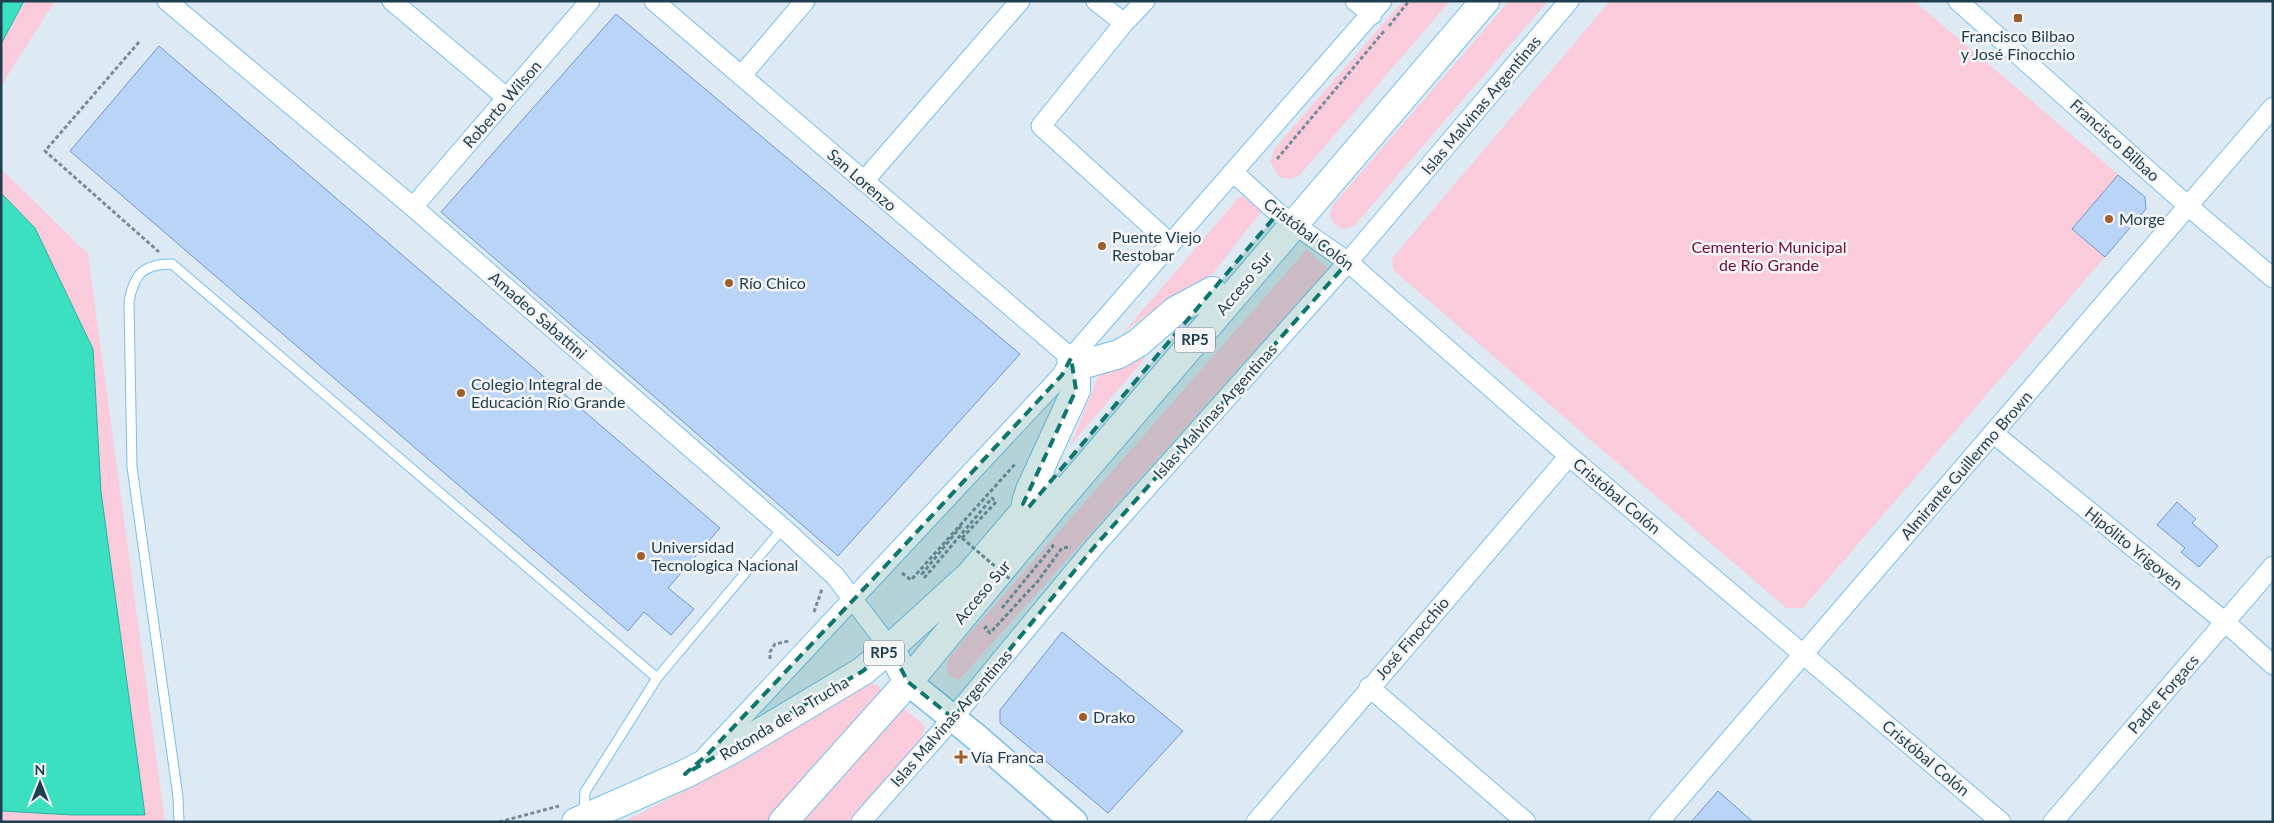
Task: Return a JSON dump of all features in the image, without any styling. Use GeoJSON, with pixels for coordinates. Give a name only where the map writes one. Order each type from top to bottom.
{"type":"FeatureCollection","features":[{"type":"Feature","properties":{"kind":"main road","name":"Acceso Sur"},"geometry":{"type":"LineString","coordinates":[[908,682],[1286,219],[1460,1]]}},
{"type":"Feature","properties":{"kind":"main road","name":"Acceso Sur"},"geometry":{"type":"LineString","coordinates":[[890,648],[970,575],[1212,291],[1286,219],[1486,1]]}},
{"type":"Feature","properties":{"kind":"main road"},"geometry":{"type":"LineString","coordinates":[[1071,358],[1088,363],[1119,354],[1138,343],[1175,311],[1212,291]]}},
{"type":"Feature","properties":{"kind":"main road"},"geometry":{"type":"LineString","coordinates":[[1022,514],[1030,490],[1076,390],[1076,378],[1071,358]]}},
{"type":"Feature","properties":{"kind":"main road","name":"RP5"},"geometry":{"type":"LineString","coordinates":[[783,822],[908,682],[890,648]]}},
{"type":"Feature","properties":{"kind":"main road","name":"Rotonda de la Trucha"},"geometry":{"type":"LineString","coordinates":[[579,816],[685,774],[751,739],[863,671],[890,648]]}},
{"type":"Feature","properties":{"kind":"street","name":"Amadeo Sabattini"},"geometry":{"type":"LineString","coordinates":[[167,1],[413,207],[783,528],[836,576],[890,648]]}},
{"type":"Feature","properties":{"kind":"street"},"geometry":{"type":"LineString","coordinates":[[392,1],[507,98]]}},
{"type":"Feature","properties":{"kind":"street","name":"Roberto Wilson"},"geometry":{"type":"LineString","coordinates":[[413,207],[590,1]]}},
{"type":"Feature","properties":{"kind":"street","name":"San Lorenzo"},"geometry":{"type":"LineString","coordinates":[[654,1],[1071,358]]}},
{"type":"Feature","properties":{"kind":"street"},"geometry":{"type":"LineString","coordinates":[[741,76],[804,1]]}},
{"type":"Feature","properties":{"kind":"street"},"geometry":{"type":"LineString","coordinates":[[864,181],[1020,1]]}},
{"type":"Feature","properties":{"kind":"street"},"geometry":{"type":"LineString","coordinates":[[1096,1],[1124,23]]}},
{"type":"Feature","properties":{"kind":"street"},"geometry":{"type":"LineString","coordinates":[[1144,1],[1041,126],[1172,244]]}},
{"type":"Feature","properties":{"kind":"street"},"geometry":{"type":"LineString","coordinates":[[685,774],[708,754],[855,599],[1062,375],[1071,358],[1377,8],[1355,1]]}},
{"type":"Feature","properties":{"kind":"street","name":"Islas Malvinas Argentinas"},"geometry":{"type":"LineString","coordinates":[[861,822],[953,718],[1095,546],[1348,262],[1569,1]]}},
{"type":"Feature","properties":{"kind":"street","name":"Francisco Bilbao"},"geometry":{"type":"LineString","coordinates":[[1965,3],[2188,206],[2273,278]]}},
{"type":"Feature","properties":{"kind":"street","name":"Almirante Guillermo Brown"},"geometry":{"type":"LineString","coordinates":[[1658,822],[2273,107]]}},
{"type":"Feature","properties":{"kind":"street","name":"Cristóbal Colón"},"geometry":{"type":"LineString","coordinates":[[1233,172],[1286,219],[1348,262],[1569,456],[2001,822]]}},
{"type":"Feature","properties":{"kind":"street","name":"Hipólito Yrigoyen"},"geometry":{"type":"LineString","coordinates":[[1993,433],[2225,622],[2273,664]]}},
{"type":"Feature","properties":{"kind":"street","name":"José Finocchio"},"geometry":{"type":"LineString","coordinates":[[1256,822],[1369,687],[1569,456]]}},
{"type":"Feature","properties":{"kind":"street","name":"Padre Forgacs"},"geometry":{"type":"LineString","coordinates":[[2053,822],[2273,566]]}},
{"type":"Feature","properties":{"kind":"street"},"geometry":{"type":"LineString","coordinates":[[908,682],[1074,822]]}},
{"type":"Feature","properties":{"kind":"street"},"geometry":{"type":"LineString","coordinates":[[1369,687],[1526,822]]}},
{"type":"Feature","properties":{"kind":"lane"},"geometry":{"type":"LineString","coordinates":[[179,822],[178,797],[132,466],[129,302],[132,285],[142,271],[154,264],[172,264],[657,678]]}},
{"type":"Feature","properties":{"kind":"lane"},"geometry":{"type":"LineString","coordinates":[[579,816],[586,792],[657,678],[783,528]]}},
{"type":"Feature","properties":{"kind":"path"},"geometry":{"type":"LineString","coordinates":[[1276,160],[1409,1]]}},
{"type":"Feature","properties":{"kind":"path"},"geometry":{"type":"LineString","coordinates":[[139,42],[45,151],[172,264]]}},
{"type":"Feature","properties":{"kind":"path"},"geometry":{"type":"LineString","coordinates":[[889,562],[911,580],[976,507],[922,574],[926,577],[992,498],[996,502],[962,538],[1012,580],[1018,574]]}},
{"type":"Feature","properties":{"kind":"path"},"geometry":{"type":"LineString","coordinates":[[997,613],[1054,546],[1049,542],[1043,548]]}},
{"type":"Feature","properties":{"kind":"path"},"geometry":{"type":"LineString","coordinates":[[812,618],[823,586],[836,576]]}},
{"type":"Feature","properties":{"kind":"path"},"geometry":{"type":"LineString","coordinates":[[991,621],[985,628],[990,633],[1038,581]]}},
{"type":"Feature","properties":{"kind":"path"},"geometry":{"type":"LineString","coordinates":[[770,661],[770,652],[775,644],[781,641],[790,641],[795,635]]}},
{"type":"Feature","properties":{"kind":"path"},"geometry":{"type":"LineString","coordinates":[[499,822],[579,816]]}},
{"type":"Feature","properties":{"kind":"highlighted area"},"geometry":{"type":"Polygon","coordinates":[[[1278,213],[1348,262],[1095,546],[953,718],[908,682],[890,648],[863,671],[685,774],[708,754],[889,562],[1062,375],[1071,358],[1076,390],[1023,504],[1028,508],[1278,213]]]}},
{"type":"Feature","properties":{"kind":"green space"},"geometry":{"type":"Polygon","coordinates":[[[1,1],[55,1],[1,86],[1,1]]]}},
{"type":"Feature","properties":{"kind":"green space"},"geometry":{"type":"Polygon","coordinates":[[[1403,1],[1450,1],[1300,175],[1291,179],[1279,177],[1270,162],[1274,149],[1403,1]]]}},
{"type":"Feature","properties":{"kind":"green space"},"geometry":{"type":"Polygon","coordinates":[[[1509,1],[1548,1],[1354,226],[1343,229],[1334,224],[1330,215],[1333,205],[1509,1]]]}},
{"type":"Feature","properties":{"kind":"green space","name":"Cementerio Municipal de Río Grande"},"geometry":{"type":"Polygon","coordinates":[[[1610,1],[1914,1],[2119,175],[2073,229],[2105,257],[1803,608],[1786,608],[1393,270],[1392,258],[1610,1]]]}},
{"type":"Feature","properties":{"kind":"green space"},"geometry":{"type":"Polygon","coordinates":[[[1,169],[88,254],[165,822],[1,822],[1,169]]]}},
{"type":"Feature","properties":{"kind":"green space"},"geometry":{"type":"Polygon","coordinates":[[[1241,195],[1262,211],[1206,282],[1172,296],[1123,333],[1241,195]]]}},
{"type":"Feature","properties":{"kind":"green space"},"geometry":{"type":"Polygon","coordinates":[[[1307,249],[1328,269],[959,680],[948,675],[947,665],[950,656],[1307,249]]]}},
{"type":"Feature","properties":{"kind":"green space"},"geometry":{"type":"Polygon","coordinates":[[[1146,357],[1070,446],[1100,372],[1146,357]]]}},
{"type":"Feature","properties":{"kind":"green space"},"geometry":{"type":"Polygon","coordinates":[[[871,683],[880,687],[882,693],[880,700],[768,822],[623,822],[745,760],[865,684],[871,683]]]}},
{"type":"Feature","properties":{"kind":"green space"},"geometry":{"type":"Polygon","coordinates":[[[901,706],[925,726],[922,737],[848,822],[801,822],[901,706]]]}},
{"type":"Feature","properties":{"kind":"shaded area"},"geometry":{"type":"Polygon","coordinates":[[[1,1],[24,1],[1,44],[1,1]]]}},
{"type":"Feature","properties":{"kind":"shaded area"},"geometry":{"type":"Polygon","coordinates":[[[1,193],[35,228],[93,349],[101,492],[145,815],[72,815],[1,811],[1,193]]]}},
{"type":"Feature","properties":{"kind":"building","name":"Río Chico"},"geometry":{"type":"Polygon","coordinates":[[[616,14],[1020,354],[838,556],[441,212],[616,14]]]}},
{"type":"Feature","properties":{"kind":"building"},"geometry":{"type":"Polygon","coordinates":[[[159,46],[720,528],[668,588],[694,609],[671,635],[644,612],[628,631],[70,151],[159,46]]]}},
{"type":"Feature","properties":{"kind":"building","name":"Morge"},"geometry":{"type":"Polygon","coordinates":[[[2118,175],[2145,197],[2146,209],[2105,257],[2072,229],[2118,175]]]}},
{"type":"Feature","properties":{"kind":"building"},"geometry":{"type":"Polygon","coordinates":[[[2177,502],[2196,519],[2192,523],[2218,546],[2199,567],[2181,552],[2185,548],[2157,525],[2177,502]]]}},
{"type":"Feature","properties":{"kind":"building","name":"Drako"},"geometry":{"type":"Polygon","coordinates":[[[1062,632],[1183,731],[1108,813],[1000,723],[1000,710],[1062,632]]]}},
{"type":"Feature","properties":{"kind":"building"},"geometry":{"type":"Polygon","coordinates":[[[1718,791],[1753,822],[1691,822],[1718,791]]]}},
{"type":"Feature","properties":{"kind":"place","name":"Francisco Bilbao y José Finocchio"},"geometry":{"type":"Point","coordinates":[2018,18]}},
{"type":"Feature","properties":{"kind":"place","name":"Morge"},"geometry":{"type":"Point","coordinates":[2109,219]}},
{"type":"Feature","properties":{"kind":"place","name":"Puente Viejo Restobar"},"geometry":{"type":"Point","coordinates":[1102,246]}},
{"type":"Feature","properties":{"kind":"place","name":"Río Chico"},"geometry":{"type":"Point","coordinates":[729,283]}},
{"type":"Feature","properties":{"kind":"place","name":"Colegio Integral de Educación Río Grande"},"geometry":{"type":"Point","coordinates":[461,393]}},
{"type":"Feature","properties":{"kind":"place","name":"Universidad Tecnologica Nacional"},"geometry":{"type":"Point","coordinates":[641,556]}},
{"type":"Feature","properties":{"kind":"place","name":"Drako"},"geometry":{"type":"Point","coordinates":[1083,717]}},
{"type":"Feature","properties":{"kind":"place","name":"Vía Franca"},"geometry":{"type":"Point","coordinates":[961,757]}}]}
